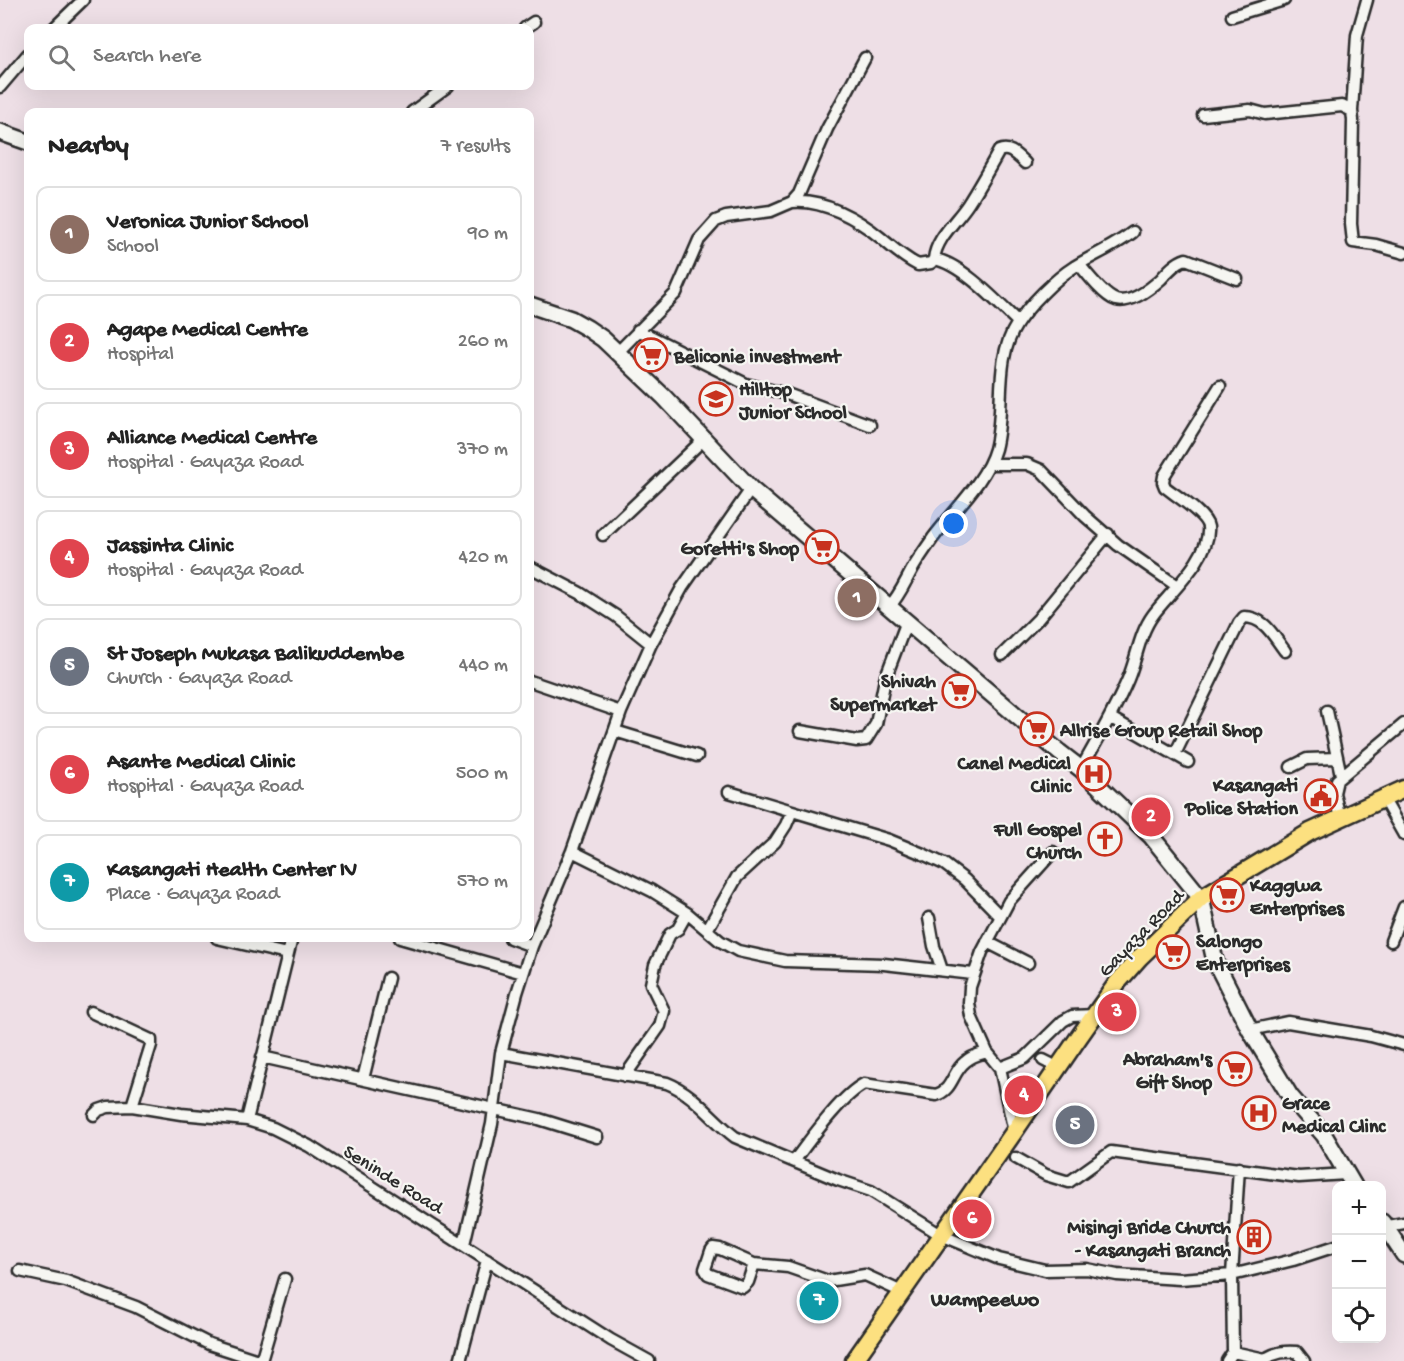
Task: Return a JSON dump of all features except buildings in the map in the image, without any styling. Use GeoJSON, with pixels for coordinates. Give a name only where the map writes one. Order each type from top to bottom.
{"type":"FeatureCollection","features":[{"type":"Feature","properties":{"kind":"main road","name":"Gayaza Road"},"geometry":{"type":"LineString","coordinates":[[854,1361],[1117,983],[1139,958],[1201,898],[1276,851],[1404,789]]}},
{"type":"Feature","properties":{"kind":"street"},"geometry":{"type":"LineString","coordinates":[[58,24],[83,0]]}},
{"type":"Feature","properties":{"kind":"street"},"geometry":{"type":"LineString","coordinates":[[1232,16],[1284,0]]}},
{"type":"Feature","properties":{"kind":"street"},"geometry":{"type":"LineString","coordinates":[[1367,0],[1357,35],[1352,111],[1353,242],[1376,245],[1404,253]]}},
{"type":"Feature","properties":{"kind":"street"},"geometry":{"type":"LineString","coordinates":[[796,198],[827,129],[865,58]]}},
{"type":"Feature","properties":{"kind":"street"},"geometry":{"type":"LineString","coordinates":[[0,87],[24,59]]}},
{"type":"Feature","properties":{"kind":"street"},"geometry":{"type":"LineString","coordinates":[[418,108],[442,90]]}},
{"type":"Feature","properties":{"kind":"street"},"geometry":{"type":"LineString","coordinates":[[1203,115],[1250,110],[1264,114],[1342,106],[1352,111]]}},
{"type":"Feature","properties":{"kind":"street"},"geometry":{"type":"LineString","coordinates":[[0,132],[24,141]]}},
{"type":"Feature","properties":{"kind":"street"},"geometry":{"type":"LineString","coordinates":[[796,198],[845,215],[918,265],[925,266],[934,259],[934,253],[941,240],[968,205],[999,151],[1005,148],[1010,150],[1025,163]]}},
{"type":"Feature","properties":{"kind":"street"},"geometry":{"type":"LineString","coordinates":[[618,352],[676,293],[699,240],[716,221],[726,217],[771,211],[796,198],[832,201]]}},
{"type":"Feature","properties":{"kind":"street"},"geometry":{"type":"LineString","coordinates":[[889,607],[898,597],[913,568],[934,537],[989,464],[999,429],[1004,359],[1011,334],[1018,322],[1060,278],[1133,232]]}},
{"type":"Feature","properties":{"kind":"street"},"geometry":{"type":"LineString","coordinates":[[934,259],[950,265],[974,281],[1018,322]]}},
{"type":"Feature","properties":{"kind":"street"},"geometry":{"type":"LineString","coordinates":[[1079,264],[1101,288],[1113,299],[1119,301],[1148,291],[1171,268],[1186,259],[1237,279]]}},
{"type":"Feature","properties":{"kind":"street"},"geometry":{"type":"LineString","coordinates":[[534,306],[587,327],[618,352],[751,489],[1082,769],[1151,836],[1201,898],[1215,961],[1250,1030],[1290,1096],[1324,1135],[1350,1180]]}},
{"type":"Feature","properties":{"kind":"street"},"geometry":{"type":"LineString","coordinates":[[638,330],[746,384],[787,394],[870,425]]}},
{"type":"Feature","properties":{"kind":"street"},"geometry":{"type":"LineString","coordinates":[[1082,769],[1111,718],[1130,675],[1142,636],[1151,617],[1204,549],[1208,531],[1206,521],[1163,483],[1164,476],[1220,386]]}},
{"type":"Feature","properties":{"kind":"street"},"geometry":{"type":"LineString","coordinates":[[603,535],[704,440]]}},
{"type":"Feature","properties":{"kind":"street"},"geometry":{"type":"LineString","coordinates":[[989,464],[1027,464],[1041,470],[1085,516],[1118,544],[1177,586]]}},
{"type":"Feature","properties":{"kind":"street"},"geometry":{"type":"LineString","coordinates":[[534,941],[572,851],[621,712],[651,644],[682,588],[751,489]]}},
{"type":"Feature","properties":{"kind":"street"},"geometry":{"type":"LineString","coordinates":[[1002,655],[1038,619],[1108,534]]}},
{"type":"Feature","properties":{"kind":"street"},"geometry":{"type":"LineString","coordinates":[[534,569],[580,593],[616,616],[651,644]]}},
{"type":"Feature","properties":{"kind":"street"},"geometry":{"type":"LineString","coordinates":[[1175,754],[1244,617],[1250,617],[1266,625],[1286,651]]}},
{"type":"Feature","properties":{"kind":"street"},"geometry":{"type":"LineString","coordinates":[[800,732],[857,741],[866,740],[876,724],[885,679],[907,621]]}},
{"type":"Feature","properties":{"kind":"street"},"geometry":{"type":"LineString","coordinates":[[534,682],[621,712]]}},
{"type":"Feature","properties":{"kind":"street"},"geometry":{"type":"LineString","coordinates":[[1327,711],[1341,775]]}},
{"type":"Feature","properties":{"kind":"street"},"geometry":{"type":"LineString","coordinates":[[1111,718],[1188,762]]}},
{"type":"Feature","properties":{"kind":"street"},"geometry":{"type":"LineString","coordinates":[[1340,818],[1334,793],[1341,775],[1404,724]]}},
{"type":"Feature","properties":{"kind":"street"},"geometry":{"type":"LineString","coordinates":[[615,731],[697,756]]}},
{"type":"Feature","properties":{"kind":"street"},"geometry":{"type":"LineString","coordinates":[[1292,767],[1307,759],[1337,758]]}},
{"type":"Feature","properties":{"kind":"street"},"geometry":{"type":"LineString","coordinates":[[729,792],[889,840],[923,854],[944,864],[965,880],[1000,916]]}},
{"type":"Feature","properties":{"kind":"street"},"geometry":{"type":"LineString","coordinates":[[1383,798],[1404,836]]}},
{"type":"Feature","properties":{"kind":"street"},"geometry":{"type":"LineString","coordinates":[[707,930],[738,877],[775,842],[792,811]]}},
{"type":"Feature","properties":{"kind":"street"},"geometry":{"type":"LineString","coordinates":[[572,851],[652,891],[687,913],[720,941],[738,951],[785,961],[884,964],[973,974]]}},
{"type":"Feature","properties":{"kind":"street"},"geometry":{"type":"LineString","coordinates":[[1014,1132],[1000,1068],[987,1052],[970,1010],[970,987],[987,942],[1009,901],[1053,852]]}},
{"type":"Feature","properties":{"kind":"street"},"geometry":{"type":"LineString","coordinates":[[1392,941],[1404,907]]}},
{"type":"Feature","properties":{"kind":"street"},"geometry":{"type":"LineString","coordinates":[[625,1076],[660,1026],[664,1011],[651,984],[655,965],[670,934],[678,929],[687,913]]}},
{"type":"Feature","properties":{"kind":"street"},"geometry":{"type":"LineString","coordinates":[[929,918],[933,942],[942,970]]}},
{"type":"Feature","properties":{"kind":"street"},"geometry":{"type":"LineString","coordinates":[[234,942],[287,954]]}},
{"type":"Feature","properties":{"kind":"street"},"geometry":{"type":"LineString","coordinates":[[247,1120],[290,942]]}},
{"type":"Feature","properties":{"kind":"street"},"geometry":{"type":"LineString","coordinates":[[414,942],[523,973]]}},
{"type":"Feature","properties":{"kind":"street"},"geometry":{"type":"LineString","coordinates":[[521,942],[532,946]]}},
{"type":"Feature","properties":{"kind":"street"},"geometry":{"type":"LineString","coordinates":[[464,1244],[494,1109],[501,1053],[534,942]]}},
{"type":"Feature","properties":{"kind":"street"},"geometry":{"type":"LineString","coordinates":[[987,942],[1028,963]]}},
{"type":"Feature","properties":{"kind":"street"},"geometry":{"type":"LineString","coordinates":[[363,1079],[388,978]]}},
{"type":"Feature","properties":{"kind":"street"},"geometry":{"type":"LineString","coordinates":[[91,1012],[151,1040],[152,1045],[132,1106]]}},
{"type":"Feature","properties":{"kind":"street"},"geometry":{"type":"LineString","coordinates":[[1000,1068],[1025,1058],[1063,1021],[1072,1016],[1095,1015]]}},
{"type":"Feature","properties":{"kind":"street"},"geometry":{"type":"LineString","coordinates":[[1250,1030],[1288,1022],[1371,1036],[1404,1045]]}},
{"type":"Feature","properties":{"kind":"street"},"geometry":{"type":"LineString","coordinates":[[794,1161],[832,1113],[864,1084],[936,1095],[949,1087],[965,1061],[987,1052]]}},
{"type":"Feature","properties":{"kind":"street"},"geometry":{"type":"LineString","coordinates":[[501,1053],[667,1083],[690,1096],[735,1137],[871,1191],[941,1234],[999,1259],[1045,1270],[1087,1269],[1117,1275],[1180,1279],[1232,1275],[1293,1260],[1332,1247]]}},
{"type":"Feature","properties":{"kind":"street"},"geometry":{"type":"LineString","coordinates":[[262,1057],[539,1119],[597,1137]]}},
{"type":"Feature","properties":{"kind":"street","name":"Seninde Road"},"geometry":{"type":"LineString","coordinates":[[94,1115],[99,1110],[108,1107],[132,1106],[181,1114],[247,1120],[273,1128],[309,1146],[611,1340],[649,1361]]}},
{"type":"Feature","properties":{"kind":"street"},"geometry":{"type":"LineString","coordinates":[[1016,1158],[1046,1175],[1069,1182],[1111,1152],[1299,1177],[1350,1180]]}},
{"type":"Feature","properties":{"kind":"street"},"geometry":{"type":"LineString","coordinates":[[1239,1168],[1232,1275],[1230,1356],[1265,1360],[1274,1353],[1288,1351],[1298,1352],[1304,1361]]}},
{"type":"Feature","properties":{"kind":"street"},"geometry":{"type":"LineString","coordinates":[[1386,1224],[1404,1222]]}},
{"type":"Feature","properties":{"kind":"street"},"geometry":{"type":"LineString","coordinates":[[1386,1230],[1404,1255]]}},
{"type":"Feature","properties":{"kind":"street"},"geometry":{"type":"LineString","coordinates":[[754,1264],[748,1282],[743,1287],[708,1274],[705,1269],[713,1248],[754,1264],[788,1267],[828,1281],[866,1275],[902,1292]]}},
{"type":"Feature","properties":{"kind":"street"},"geometry":{"type":"LineString","coordinates":[[460,1361],[487,1260]]}},
{"type":"Feature","properties":{"kind":"street"},"geometry":{"type":"LineString","coordinates":[[20,1271],[66,1281],[136,1307],[209,1344],[261,1361],[285,1279]]}},
{"type":"Feature","properties":{"kind":"place","name":"Beliconie investment"},"geometry":{"type":"Point","coordinates":[651,355]}},
{"type":"Feature","properties":{"kind":"place","name":"Hilltop Junior School"},"geometry":{"type":"Point","coordinates":[716,399]}},
{"type":"Feature","properties":{"kind":"place","name":"Goretti's Shop"},"geometry":{"type":"Point","coordinates":[822,547]}},
{"type":"Feature","properties":{"kind":"place","name":"Veronica Junior School"},"geometry":{"type":"Point","coordinates":[857,598]}},
{"type":"Feature","properties":{"kind":"place","name":"Shivah Supermarket"},"geometry":{"type":"Point","coordinates":[959,691]}},
{"type":"Feature","properties":{"kind":"place","name":"Allrise Group Retail Shop"},"geometry":{"type":"Point","coordinates":[1037,729]}},
{"type":"Feature","properties":{"kind":"place","name":"Canel Medical Clinic"},"geometry":{"type":"Point","coordinates":[1094,774]}},
{"type":"Feature","properties":{"kind":"place","name":"Kasangati Police Station"},"geometry":{"type":"Point","coordinates":[1321,796]}},
{"type":"Feature","properties":{"kind":"place","name":"Agape Medical Centre"},"geometry":{"type":"Point","coordinates":[1151,817]}},
{"type":"Feature","properties":{"kind":"place","name":"Full Gospel Church"},"geometry":{"type":"Point","coordinates":[1105,839]}},
{"type":"Feature","properties":{"kind":"place","name":"Kaggwa Enterprises"},"geometry":{"type":"Point","coordinates":[1227,895]}},
{"type":"Feature","properties":{"kind":"place","name":"Salongo Enterprises"},"geometry":{"type":"Point","coordinates":[1173,952]}},
{"type":"Feature","properties":{"kind":"place","name":"Alliance Medical Centre"},"geometry":{"type":"Point","coordinates":[1117,1012]}},
{"type":"Feature","properties":{"kind":"place","name":"Abraham's Gift Shop"},"geometry":{"type":"Point","coordinates":[1235,1069]}},
{"type":"Feature","properties":{"kind":"place","name":"Jassinta Clinic"},"geometry":{"type":"Point","coordinates":[1024,1095]}},
{"type":"Feature","properties":{"kind":"place","name":"Grace Medical Clinc"},"geometry":{"type":"Point","coordinates":[1259,1113]}},
{"type":"Feature","properties":{"kind":"place","name":"St Joseph Mukasa Balikuddembe"},"geometry":{"type":"Point","coordinates":[1075,1125]}},
{"type":"Feature","properties":{"kind":"place","name":"Asante Medical Clinic"},"geometry":{"type":"Point","coordinates":[972,1219]}},
{"type":"Feature","properties":{"kind":"place","name":"Misingi Bride Church - Kasangati Branch"},"geometry":{"type":"Point","coordinates":[1254,1237]}},
{"type":"Feature","properties":{"kind":"place","name":"Kasangati Health Center IV"},"geometry":{"type":"Point","coordinates":[819,1301]}},
{"type":"Feature","properties":{"kind":"district","name":"Wampeewo"},"geometry":{"type":"Point","coordinates":[985,1297]}}]}
